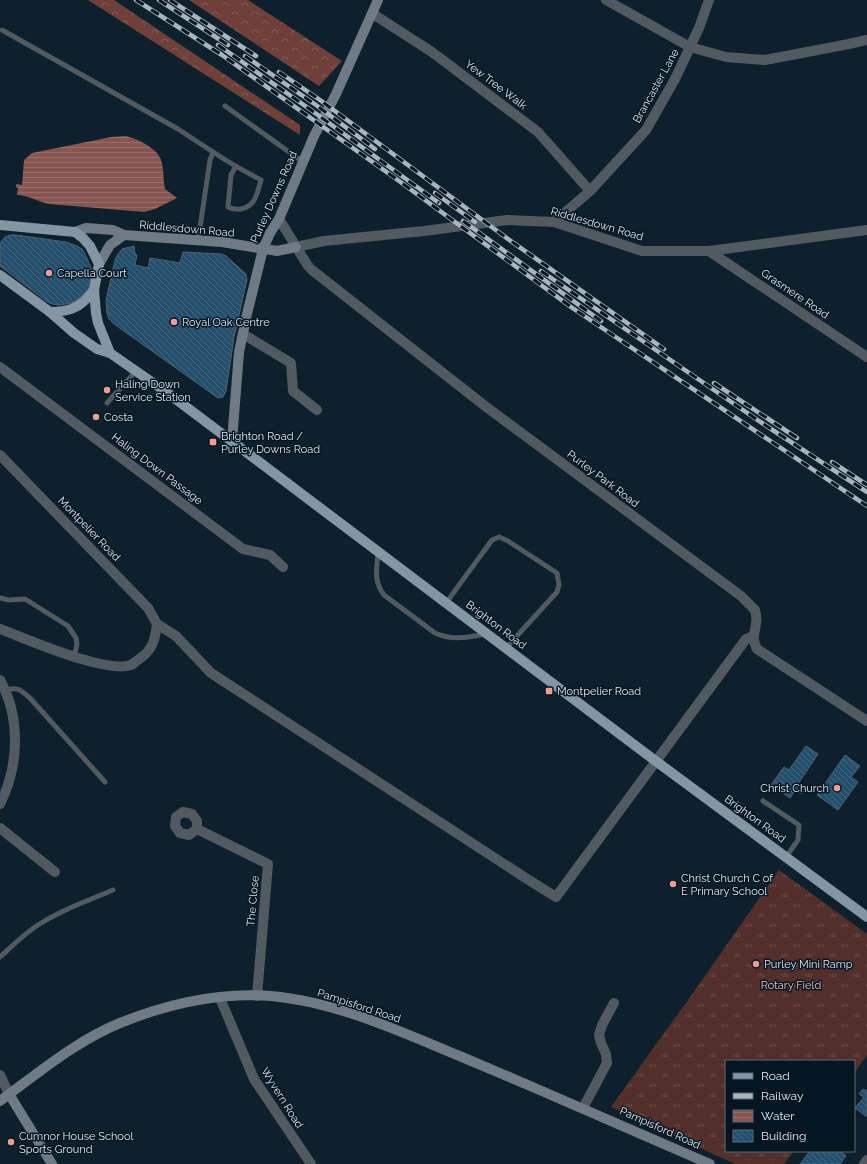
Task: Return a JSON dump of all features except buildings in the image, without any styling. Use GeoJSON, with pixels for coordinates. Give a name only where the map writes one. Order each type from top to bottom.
{"type":"FeatureCollection","features":[{"type":"Feature","properties":{"kind":"main road"},"geometry":{"type":"LineString","coordinates":[[0,225],[75,232],[90,246],[99,264],[94,290],[98,323],[110,353]]}},
{"type":"Feature","properties":{"kind":"main road","name":"Brighton Road"},"geometry":{"type":"LineString","coordinates":[[0,275],[50,312],[74,333],[97,349],[110,353],[169,394],[657,762],[867,917]]}},
{"type":"Feature","properties":{"kind":"main road"},"geometry":{"type":"LineString","coordinates":[[50,312],[72,309],[84,302],[94,290]]}},
{"type":"Feature","properties":{"kind":"street","name":"Purley Downs Road"},"geometry":{"type":"LineString","coordinates":[[232,441],[239,352],[263,249],[270,233],[279,219],[314,136],[336,94],[378,0]]}},
{"type":"Feature","properties":{"kind":"street"},"geometry":{"type":"LineString","coordinates":[[606,0],[690,47],[726,57],[765,60],[867,40]]}},
{"type":"Feature","properties":{"kind":"street","name":"Brancaster Lane"},"geometry":{"type":"LineString","coordinates":[[554,222],[590,191],[646,130],[675,79],[699,28],[709,0]]}},
{"type":"Feature","properties":{"kind":"street","name":"Yew Tree Walk"},"geometry":{"type":"LineString","coordinates":[[373,14],[432,52],[538,132],[590,191]]}},
{"type":"Feature","properties":{"kind":"street"},"geometry":{"type":"LineString","coordinates":[[279,219],[296,247]]}},
{"type":"Feature","properties":{"kind":"street","name":"Riddlesdown Road"},"geometry":{"type":"LineString","coordinates":[[75,232],[86,228],[113,230],[124,235],[222,242],[277,251],[324,241],[424,232],[507,220],[554,222],[642,251],[709,251],[867,230]]}},
{"type":"Feature","properties":{"kind":"street","name":"Riddlesdown Road"},"geometry":{"type":"LineString","coordinates":[[99,264],[110,245],[124,235]]}},
{"type":"Feature","properties":{"kind":"street","name":"Purley Park Road"},"geometry":{"type":"LineString","coordinates":[[296,247],[308,266],[318,275],[485,406],[741,596],[755,610],[756,623],[753,636]]}},
{"type":"Feature","properties":{"kind":"street","name":"Grasmere Road"},"geometry":{"type":"LineString","coordinates":[[709,251],[867,357]]}},
{"type":"Feature","properties":{"kind":"street"},"geometry":{"type":"LineString","coordinates":[[243,334],[291,363],[293,391],[317,410]]}},
{"type":"Feature","properties":{"kind":"street","name":"Haling Down Passage"},"geometry":{"type":"LineString","coordinates":[[0,367],[242,547],[270,555],[283,568]]}},
{"type":"Feature","properties":{"kind":"street","name":"Montpelier Road"},"geometry":{"type":"LineString","coordinates":[[0,455],[148,608],[157,624],[176,636],[212,673],[556,897],[657,762]]}},
{"type":"Feature","properties":{"kind":"street"},"geometry":{"type":"LineString","coordinates":[[0,629],[74,657],[114,666],[132,665],[149,651],[154,641],[157,624]]}},
{"type":"Feature","properties":{"kind":"street"},"geometry":{"type":"LineString","coordinates":[[657,762],[746,639],[753,636],[757,649],[764,655],[867,721]]}},
{"type":"Feature","properties":{"kind":"street"},"geometry":{"type":"LineString","coordinates":[[0,680],[11,708],[14,725],[14,752],[10,779],[0,804]]}},
{"type":"Feature","properties":{"kind":"street"},"geometry":{"type":"LineString","coordinates":[[0,828],[55,872]]}},
{"type":"Feature","properties":{"kind":"street","name":"The Close"},"geometry":{"type":"LineString","coordinates":[[197,829],[268,864],[256,996]]}},
{"type":"Feature","properties":{"kind":"street","name":"Pampisford Road"},"geometry":{"type":"LineString","coordinates":[[0,1101],[66,1053],[110,1027],[157,1010],[186,1002],[256,996],[304,1001],[357,1016],[583,1108],[710,1164]]}},
{"type":"Feature","properties":{"kind":"street","name":"Wyvern Road"},"geometry":{"type":"LineString","coordinates":[[220,998],[254,1079],[311,1164]]}},
{"type":"Feature","properties":{"kind":"street"},"geometry":{"type":"LineString","coordinates":[[583,1108],[607,1063],[606,1054],[599,1035],[602,1025],[614,1003]]}},
{"type":"Feature","properties":{"kind":"street"},"geometry":{"type":"LineString","coordinates":[[0,1075],[9,1094],[52,1164]]}},
{"type":"Feature","properties":{"kind":"street"},"geometry":{"type":"LineString","coordinates":[[864,1164],[867,1160]]}},
{"type":"Feature","properties":{"kind":"lane"},"geometry":{"type":"LineString","coordinates":[[2,30],[178,129],[260,180],[255,200],[250,206],[238,209],[228,207],[231,175],[236,166]]}},
{"type":"Feature","properties":{"kind":"lane"},"geometry":{"type":"LineString","coordinates":[[225,106],[303,162]]}},
{"type":"Feature","properties":{"kind":"lane"},"geometry":{"type":"LineString","coordinates":[[198,241],[210,160],[213,152]]}},
{"type":"Feature","properties":{"kind":"lane"},"geometry":{"type":"LineString","coordinates":[[107,403],[136,371]]}},
{"type":"Feature","properties":{"kind":"lane"},"geometry":{"type":"LineString","coordinates":[[446,603],[492,540],[499,537],[508,541],[557,573],[560,585],[557,592],[506,648]]}},
{"type":"Feature","properties":{"kind":"lane"},"geometry":{"type":"LineString","coordinates":[[378,552],[376,581],[379,589],[384,595],[397,605],[442,637],[454,639],[487,634]]}},
{"type":"Feature","properties":{"kind":"lane"},"geometry":{"type":"LineString","coordinates":[[0,598],[9,600],[25,599],[68,626],[76,638],[77,644],[74,657]]}},
{"type":"Feature","properties":{"kind":"lane"},"geometry":{"type":"LineString","coordinates":[[5,691],[18,689],[30,698],[105,782]]}},
{"type":"Feature","properties":{"kind":"lane"},"geometry":{"type":"LineString","coordinates":[[763,801],[798,825],[798,840],[786,857]]}},
{"type":"Feature","properties":{"kind":"lane"},"geometry":{"type":"LineString","coordinates":[[0,957],[20,938],[38,925],[70,908],[113,890]]}},
{"type":"Feature","properties":{"kind":"green space"},"geometry":{"type":"Polygon","coordinates":[[[88,0],[114,0],[300,125],[300,135],[88,0]]]}},
{"type":"Feature","properties":{"kind":"green space"},"geometry":{"type":"Polygon","coordinates":[[[189,0],[248,0],[342,61],[319,86],[189,0]]]}},
{"type":"Feature","properties":{"kind":"green space","name":"Rotary Field"},"geometry":{"type":"Polygon","coordinates":[[[779,870],[867,934],[867,1055],[855,1072],[855,1060],[725,1060],[725,1152],[793,1152],[784,1164],[735,1164],[611,1107],[779,870]]]}},
{"type":"Feature","properties":{"kind":"green space","name":"Purley Mini Ramp"},"geometry":{"type":"Polygon","coordinates":[[[752,955],[765,965],[760,972],[747,962],[752,955]]]}},
{"type":"Feature","properties":{"kind":"water"},"geometry":{"type":"Polygon","coordinates":[[[126,136],[136,139],[156,152],[162,163],[165,189],[177,198],[155,209],[144,212],[49,204],[25,196],[17,195],[18,188],[16,187],[16,184],[22,185],[24,160],[32,153],[111,137],[126,136]]]}},
{"type":"Feature","properties":{"kind":"railway"},"geometry":{"type":"LineString","coordinates":[[136,0],[222,55],[395,178],[571,307],[867,506]]}},
{"type":"Feature","properties":{"kind":"railway"},"geometry":{"type":"LineString","coordinates":[[159,0],[228,45]]}},
{"type":"Feature","properties":{"kind":"railway"},"geometry":{"type":"LineString","coordinates":[[170,0],[256,56]]}},
{"type":"Feature","properties":{"kind":"railway"},"geometry":{"type":"LineString","coordinates":[[218,45],[311,110],[439,203]]}},
{"type":"Feature","properties":{"kind":"railway"},"geometry":{"type":"LineString","coordinates":[[245,56],[316,105],[375,149]]}},
{"type":"Feature","properties":{"kind":"railway"},"geometry":{"type":"LineString","coordinates":[[279,72],[320,100],[508,239],[664,349]]}},
{"type":"Feature","properties":{"kind":"railway"},"geometry":{"type":"LineString","coordinates":[[435,193],[475,222]]}},
{"type":"Feature","properties":{"kind":"railway"},"geometry":{"type":"LineString","coordinates":[[463,221],[601,321]]}},
{"type":"Feature","properties":{"kind":"railway"},"geometry":{"type":"LineString","coordinates":[[541,271],[759,421],[867,492]]}},
{"type":"Feature","properties":{"kind":"railway"},"geometry":{"type":"LineString","coordinates":[[714,383],[797,438]]}},
{"type":"Feature","properties":{"kind":"railway"},"geometry":{"type":"LineString","coordinates":[[832,462],[867,485]]}},
{"type":"Feature","properties":{"kind":"place","name":"Capella Court"},"geometry":{"type":"Point","coordinates":[49,273]}},
{"type":"Feature","properties":{"kind":"place","name":"Royal Oak Centre"},"geometry":{"type":"Point","coordinates":[174,322]}},
{"type":"Feature","properties":{"kind":"place","name":"Haling Down Service Station"},"geometry":{"type":"Point","coordinates":[107,390]}},
{"type":"Feature","properties":{"kind":"place","name":"Costa"},"geometry":{"type":"Point","coordinates":[96,417]}},
{"type":"Feature","properties":{"kind":"place","name":"Brighton Road / Purley Downs Road"},"geometry":{"type":"Point","coordinates":[213,442]}},
{"type":"Feature","properties":{"kind":"place","name":"Montpelier Road"},"geometry":{"type":"Point","coordinates":[549,691]}},
{"type":"Feature","properties":{"kind":"place","name":"Christ Church"},"geometry":{"type":"Point","coordinates":[837,788]}},
{"type":"Feature","properties":{"kind":"place","name":"Christ Church C of E Primary School"},"geometry":{"type":"Point","coordinates":[673,884]}},
{"type":"Feature","properties":{"kind":"place","name":"Purley Mini Ramp"},"geometry":{"type":"Point","coordinates":[756,964]}},
{"type":"Feature","properties":{"kind":"place","name":"Cumnor House School Sports Ground"},"geometry":{"type":"Point","coordinates":[11,1142]}}]}
